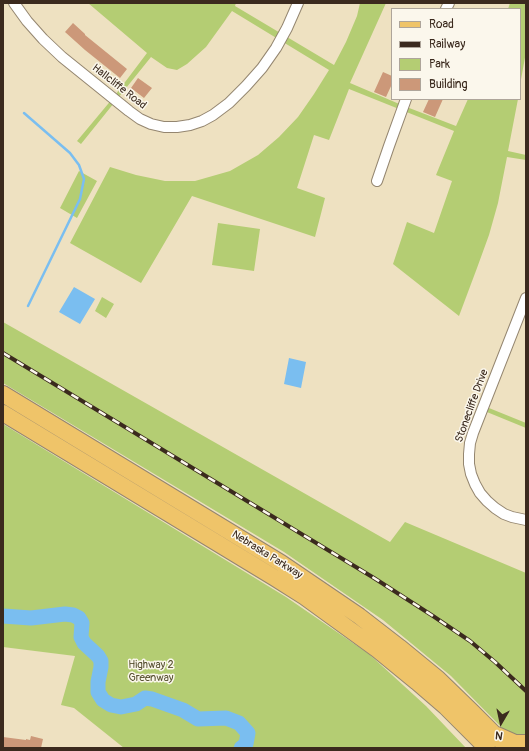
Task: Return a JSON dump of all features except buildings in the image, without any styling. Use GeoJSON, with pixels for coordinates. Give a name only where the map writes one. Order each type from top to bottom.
{"type":"FeatureCollection","features":[{"type":"Feature","properties":{"kind":"main road","name":"Nebraska Parkway"},"geometry":{"type":"LineString","coordinates":[[3,394],[281,563],[359,616],[399,646],[438,679],[508,748]]}},
{"type":"Feature","properties":{"kind":"main road","name":"Nebraska Parkway"},"geometry":{"type":"LineString","coordinates":[[3,413],[275,578],[305,598],[378,650],[417,682],[446,707],[487,748]]}},
{"type":"Feature","properties":{"kind":"main road"},"geometry":{"type":"LineString","coordinates":[[492,732],[511,742],[519,744],[526,742]]}},
{"type":"Feature","properties":{"kind":"street","name":"Hallcliffe Road"},"geometry":{"type":"LineString","coordinates":[[14,3],[27,21],[62,57],[129,112],[152,124],[177,127],[202,121],[213,115],[246,86],[262,68],[276,48],[298,3]]}},
{"type":"Feature","properties":{"kind":"street"},"geometry":{"type":"LineString","coordinates":[[377,181],[406,100]]}},
{"type":"Feature","properties":{"kind":"street","name":"Stonecliffe Drive"},"geometry":{"type":"LineString","coordinates":[[526,298],[473,433],[468,454],[471,474],[475,484],[487,501],[504,514],[526,520]]}},
{"type":"Feature","properties":{"kind":"green space"},"geometry":{"type":"Polygon","coordinates":[[[88,3],[236,3],[235,6],[334,65],[357,16],[360,3],[386,3],[350,83],[456,126],[468,100],[518,100],[508,151],[526,155],[526,160],[507,157],[498,203],[489,235],[459,316],[393,264],[407,222],[434,233],[452,181],[436,175],[454,131],[349,89],[329,140],[314,135],[297,188],[325,198],[315,237],[192,196],[141,283],[70,243],[110,167],[136,175],[165,181],[195,181],[230,171],[258,155],[279,137],[298,117],[329,70],[232,11],[206,47],[187,64],[177,70],[167,68],[151,57],[81,144],[77,141],[113,98],[147,53],[88,3]]]}},
{"type":"Feature","properties":{"kind":"green space"},"geometry":{"type":"Polygon","coordinates":[[[510,3],[526,3],[526,52],[521,80],[521,8],[508,8],[510,3]]]}},
{"type":"Feature","properties":{"kind":"green space"},"geometry":{"type":"Polygon","coordinates":[[[79,171],[97,181],[77,218],[60,208],[79,171]]]}},
{"type":"Feature","properties":{"kind":"green space"},"geometry":{"type":"Polygon","coordinates":[[[218,223],[260,229],[254,271],[212,265],[218,223]]]}},
{"type":"Feature","properties":{"kind":"green space"},"geometry":{"type":"Polygon","coordinates":[[[102,297],[114,304],[106,318],[95,311],[102,297]]]}},
{"type":"Feature","properties":{"kind":"green space"},"geometry":{"type":"Polygon","coordinates":[[[3,322],[390,542],[405,522],[526,573],[526,734],[510,736],[451,676],[383,620],[284,552],[3,383],[3,322]]]}},
{"type":"Feature","properties":{"kind":"green space"},"geometry":{"type":"Polygon","coordinates":[[[484,406],[526,423],[526,428],[482,410],[484,406]]]}},
{"type":"Feature","properties":{"kind":"green space","name":"Highway 2 Greenway"},"geometry":{"type":"Polygon","coordinates":[[[3,424],[286,597],[369,654],[426,706],[466,748],[124,748],[74,708],[61,705],[75,656],[3,647],[3,424]]]}},
{"type":"Feature","properties":{"kind":"water"},"geometry":{"type":"Polygon","coordinates":[[[74,287],[95,299],[80,324],[59,312],[74,287]]]}},
{"type":"Feature","properties":{"kind":"water"},"geometry":{"type":"Polygon","coordinates":[[[289,358],[306,362],[301,388],[284,384],[289,358]]]}},
{"type":"Feature","properties":{"kind":"waterway"},"geometry":{"type":"LineString","coordinates":[[24,113],[70,153],[79,165],[84,179],[80,199],[28,306]]}},
{"type":"Feature","properties":{"kind":"waterway"},"geometry":{"type":"LineString","coordinates":[[3,616],[31,618],[65,614],[73,615],[79,618],[82,623],[81,637],[84,643],[98,656],[101,661],[98,692],[103,700],[111,705],[121,707],[136,704],[145,698],[152,699],[183,710],[198,719],[226,718],[239,723],[248,733],[246,744],[241,748]]}},
{"type":"Feature","properties":{"kind":"railway"},"geometry":{"type":"LineString","coordinates":[[3,353],[374,578],[433,616],[470,641],[526,691]]}}]}
